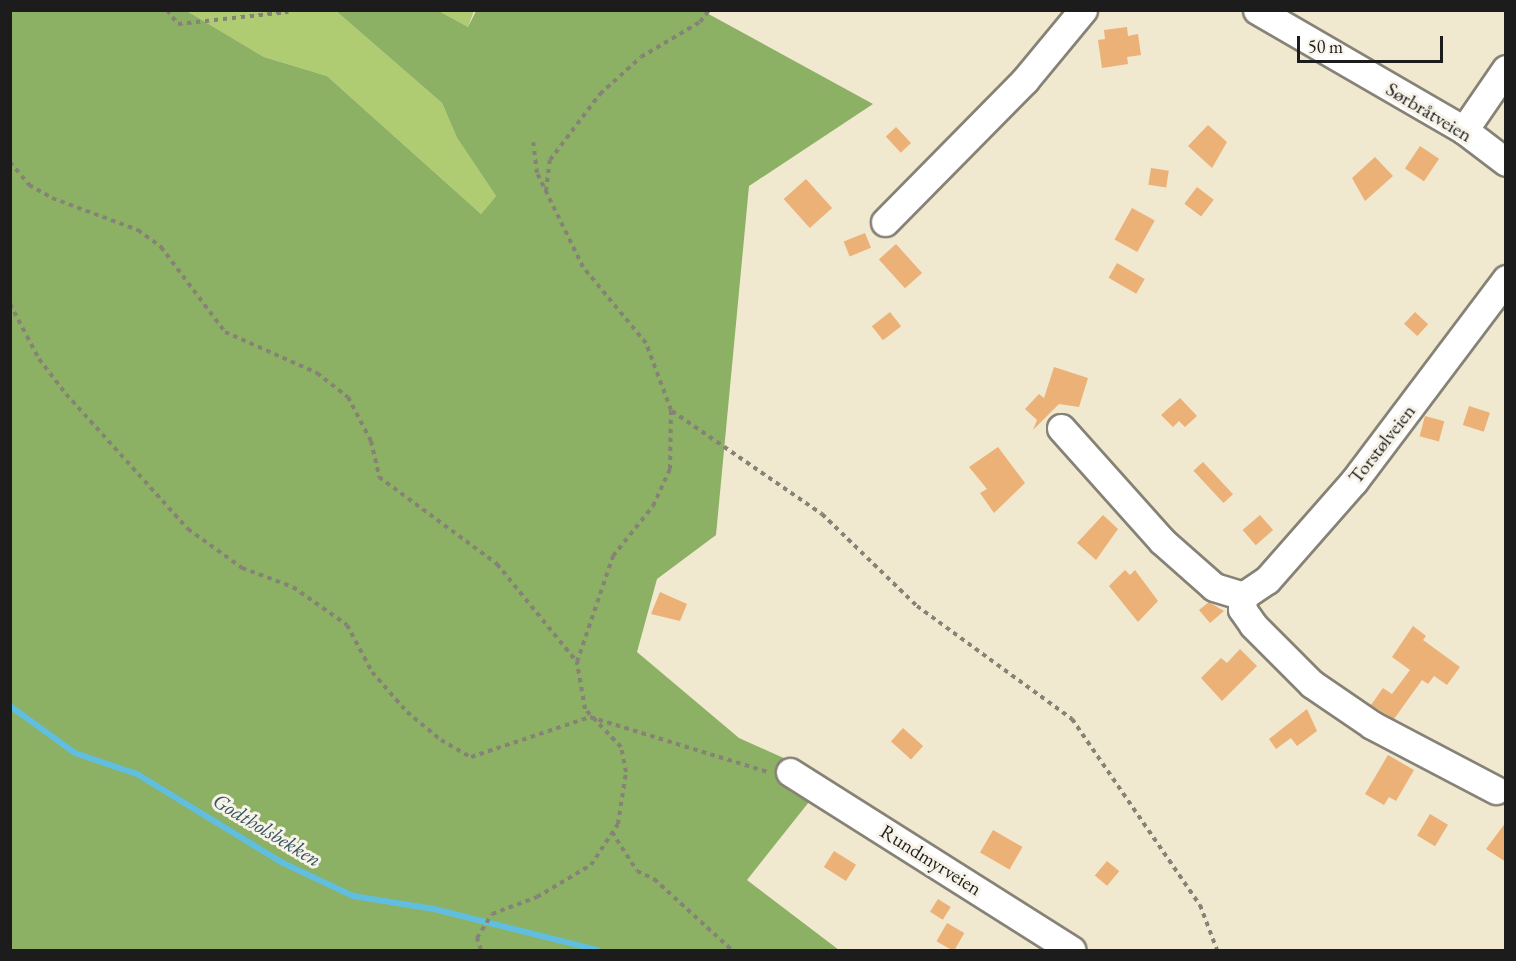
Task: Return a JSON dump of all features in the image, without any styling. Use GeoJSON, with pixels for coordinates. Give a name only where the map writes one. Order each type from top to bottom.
{"type":"FeatureCollection","features":[{"type":"Feature","properties":{"kind":"street"},"geometry":{"type":"LineString","coordinates":[[885,222],[1025,80],[1083,10]]}},
{"type":"Feature","properties":{"kind":"street","name":"Sørbråtveien"},"geometry":{"type":"LineString","coordinates":[[1257,10],[1464,130],[1506,162]]}},
{"type":"Feature","properties":{"kind":"street"},"geometry":{"type":"LineString","coordinates":[[1464,130],[1506,69]]}},
{"type":"Feature","properties":{"kind":"street","name":"Torstølveien"},"geometry":{"type":"LineString","coordinates":[[1243,596],[1267,580],[1354,481],[1506,279]]}},
{"type":"Feature","properties":{"kind":"street"},"geometry":{"type":"LineString","coordinates":[[1061,428],[1162,541],[1214,587],[1243,596],[1242,609],[1252,625],[1312,684],[1352,712],[1496,790]]}},
{"type":"Feature","properties":{"kind":"street","name":"Rundmyrveien"},"geometry":{"type":"LineString","coordinates":[[790,772],[1072,951]]}},
{"type":"Feature","properties":{"kind":"path"},"geometry":{"type":"LineString","coordinates":[[167,10],[178,24],[288,12]]}},
{"type":"Feature","properties":{"kind":"path"},"geometry":{"type":"LineString","coordinates":[[546,191],[550,160],[600,94],[641,57],[700,22],[709,10]]}},
{"type":"Feature","properties":{"kind":"path"},"geometry":{"type":"LineString","coordinates":[[533,142],[546,191],[583,267],[646,343],[671,410],[670,469],[653,506],[613,556],[577,662]]}},
{"type":"Feature","properties":{"kind":"path"},"geometry":{"type":"LineString","coordinates":[[10,162],[29,185],[52,198],[138,230],[161,247],[225,332],[317,373],[348,398],[371,441],[379,477],[497,564],[577,662],[590,717],[621,747],[624,796],[612,832],[591,865],[537,897],[492,914],[477,938],[481,951]]}},
{"type":"Feature","properties":{"kind":"path"},"geometry":{"type":"LineString","coordinates":[[10,304],[39,359],[66,394],[188,529],[242,568],[293,587],[347,626],[372,672],[407,712],[441,740],[471,757],[590,717],[763,772],[790,772]]}},
{"type":"Feature","properties":{"kind":"path"},"geometry":{"type":"LineString","coordinates":[[671,410],[822,514],[917,606],[1072,719],[1200,905],[1217,951]]}},
{"type":"Feature","properties":{"kind":"path"},"geometry":{"type":"LineString","coordinates":[[612,832],[637,871],[654,879],[732,951]]}},
{"type":"Feature","properties":{"kind":"green space"},"geometry":{"type":"Polygon","coordinates":[[[10,11],[187,11],[264,57],[327,76],[481,214],[496,196],[457,138],[442,103],[336,11],[439,11],[468,27],[476,11],[703,11],[873,104],[749,186],[716,535],[657,579],[637,652],[739,738],[828,778],[747,880],[839,950],[11,950],[10,11]]]}},
{"type":"Feature","properties":{"kind":"green space"},"geometry":{"type":"Polygon","coordinates":[[[187,11],[336,11],[442,103],[457,138],[496,196],[481,214],[327,76],[264,57],[187,11]]]}},
{"type":"Feature","properties":{"kind":"green space"},"geometry":{"type":"Polygon","coordinates":[[[439,11],[474,11],[468,27],[439,11]]]}},
{"type":"Feature","properties":{"kind":"building"},"geometry":{"type":"Polygon","coordinates":[[[1127,27],[1128,36],[1138,34],[1141,55],[1127,57],[1128,64],[1102,68],[1098,40],[1105,39],[1104,30],[1127,27]]]}},
{"type":"Feature","properties":{"kind":"building"},"geometry":{"type":"Polygon","coordinates":[[[1208,125],[1227,142],[1212,168],[1188,146],[1208,125]]]}},
{"type":"Feature","properties":{"kind":"building"},"geometry":{"type":"Polygon","coordinates":[[[896,127],[911,143],[901,153],[886,137],[896,127]]]}},
{"type":"Feature","properties":{"kind":"building"},"geometry":{"type":"Polygon","coordinates":[[[1420,146],[1439,159],[1424,181],[1405,168],[1420,146]]]}},
{"type":"Feature","properties":{"kind":"building"},"geometry":{"type":"Polygon","coordinates":[[[1375,157],[1393,176],[1365,201],[1352,178],[1375,157]]]}},
{"type":"Feature","properties":{"kind":"building"},"geometry":{"type":"Polygon","coordinates":[[[1151,168],[1169,171],[1166,188],[1148,185],[1151,168]]]}},
{"type":"Feature","properties":{"kind":"building"},"geometry":{"type":"Polygon","coordinates":[[[806,179],[832,208],[810,228],[784,199],[806,179]]]}},
{"type":"Feature","properties":{"kind":"building"},"geometry":{"type":"Polygon","coordinates":[[[1197,187],[1214,200],[1201,216],[1184,204],[1197,187]]]}},
{"type":"Feature","properties":{"kind":"building"},"geometry":{"type":"Polygon","coordinates":[[[1132,208],[1155,221],[1137,252],[1115,239],[1132,208]]]}},
{"type":"Feature","properties":{"kind":"building"},"geometry":{"type":"Polygon","coordinates":[[[865,233],[871,248],[850,256],[844,242],[865,233]]]}},
{"type":"Feature","properties":{"kind":"building"},"geometry":{"type":"Polygon","coordinates":[[[896,244],[922,273],[905,288],[879,259],[896,244]]]}},
{"type":"Feature","properties":{"kind":"building"},"geometry":{"type":"Polygon","coordinates":[[[1117,263],[1145,279],[1136,294],[1108,278],[1117,263]]]}},
{"type":"Feature","properties":{"kind":"building"},"geometry":{"type":"Polygon","coordinates":[[[890,312],[901,326],[883,340],[872,326],[890,312]]]}},
{"type":"Feature","properties":{"kind":"building"},"geometry":{"type":"Polygon","coordinates":[[[1415,312],[1428,324],[1417,336],[1404,324],[1415,312]]]}},
{"type":"Feature","properties":{"kind":"building"},"geometry":{"type":"Polygon","coordinates":[[[1054,367],[1088,378],[1079,407],[1059,404],[1033,430],[1037,420],[1025,409],[1039,394],[1044,398],[1054,367]]]}},
{"type":"Feature","properties":{"kind":"building"},"geometry":{"type":"Polygon","coordinates":[[[1180,398],[1197,416],[1185,427],[1179,421],[1173,427],[1161,415],[1180,398]]]}},
{"type":"Feature","properties":{"kind":"building"},"geometry":{"type":"Polygon","coordinates":[[[1469,406],[1490,413],[1484,432],[1463,425],[1469,406]]]}},
{"type":"Feature","properties":{"kind":"building"},"geometry":{"type":"Polygon","coordinates":[[[1425,416],[1444,421],[1439,441],[1420,436],[1425,416]]]}},
{"type":"Feature","properties":{"kind":"building"},"geometry":{"type":"Polygon","coordinates":[[[998,447],[1025,483],[994,513],[980,493],[987,489],[969,467],[998,447]]]}},
{"type":"Feature","properties":{"kind":"building"},"geometry":{"type":"Polygon","coordinates":[[[1203,462],[1233,494],[1224,503],[1193,471],[1203,462]]]}},
{"type":"Feature","properties":{"kind":"building"},"geometry":{"type":"Polygon","coordinates":[[[1103,515],[1118,529],[1096,560],[1077,543],[1103,515]]]}},
{"type":"Feature","properties":{"kind":"building"},"geometry":{"type":"Polygon","coordinates":[[[1260,515],[1273,530],[1256,545],[1243,530],[1260,515]]]}},
{"type":"Feature","properties":{"kind":"building"},"geometry":{"type":"Polygon","coordinates":[[[1125,570],[1130,575],[1135,570],[1158,601],[1138,622],[1109,586],[1125,570]]]}},
{"type":"Feature","properties":{"kind":"building"},"geometry":{"type":"Polygon","coordinates":[[[660,592],[687,604],[680,621],[651,614],[660,592]]]}},
{"type":"Feature","properties":{"kind":"building"},"geometry":{"type":"Polygon","coordinates":[[[1209,602],[1224,611],[1210,623],[1199,610],[1209,602]]]}},
{"type":"Feature","properties":{"kind":"building"},"geometry":{"type":"Polygon","coordinates":[[[1413,626],[1426,636],[1423,640],[1460,667],[1447,685],[1434,676],[1428,684],[1422,680],[1394,719],[1371,705],[1383,688],[1392,694],[1410,670],[1392,657],[1413,626]]]}},
{"type":"Feature","properties":{"kind":"building"},"geometry":{"type":"Polygon","coordinates":[[[1240,649],[1257,666],[1222,701],[1201,678],[1221,658],[1227,663],[1240,649]]]}},
{"type":"Feature","properties":{"kind":"building"},"geometry":{"type":"Polygon","coordinates":[[[1307,709],[1317,731],[1297,746],[1291,738],[1276,749],[1269,739],[1307,709]]]}},
{"type":"Feature","properties":{"kind":"building"},"geometry":{"type":"Polygon","coordinates":[[[903,728],[923,746],[911,759],[891,741],[903,728]]]}},
{"type":"Feature","properties":{"kind":"building"},"geometry":{"type":"Polygon","coordinates":[[[1388,755],[1414,770],[1396,801],[1389,797],[1384,805],[1365,794],[1388,755]]]}},
{"type":"Feature","properties":{"kind":"building"},"geometry":{"type":"Polygon","coordinates":[[[1430,814],[1448,825],[1435,846],[1417,835],[1430,814]]]}},
{"type":"Feature","properties":{"kind":"building"},"geometry":{"type":"Polygon","coordinates":[[[1506,822],[1506,862],[1486,849],[1506,822]]]}},
{"type":"Feature","properties":{"kind":"building"},"geometry":{"type":"Polygon","coordinates":[[[993,830],[1022,847],[1009,870],[980,853],[993,830]]]}},
{"type":"Feature","properties":{"kind":"building"},"geometry":{"type":"Polygon","coordinates":[[[834,851],[856,865],[846,881],[824,867],[834,851]]]}},
{"type":"Feature","properties":{"kind":"building"},"geometry":{"type":"Polygon","coordinates":[[[1107,861],[1119,871],[1107,886],[1095,876],[1107,861]]]}},
{"type":"Feature","properties":{"kind":"building"},"geometry":{"type":"Polygon","coordinates":[[[938,899],[951,907],[943,920],[930,912],[938,899]]]}},
{"type":"Feature","properties":{"kind":"building"},"geometry":{"type":"Polygon","coordinates":[[[947,923],[964,933],[955,950],[936,941],[947,923]]]}},
{"type":"Feature","properties":{"kind":"waterway","name":"Godtholsbekken"},"geometry":{"type":"LineString","coordinates":[[10,706],[75,753],[137,774],[283,863],[353,896],[434,909],[597,950]]}}]}
